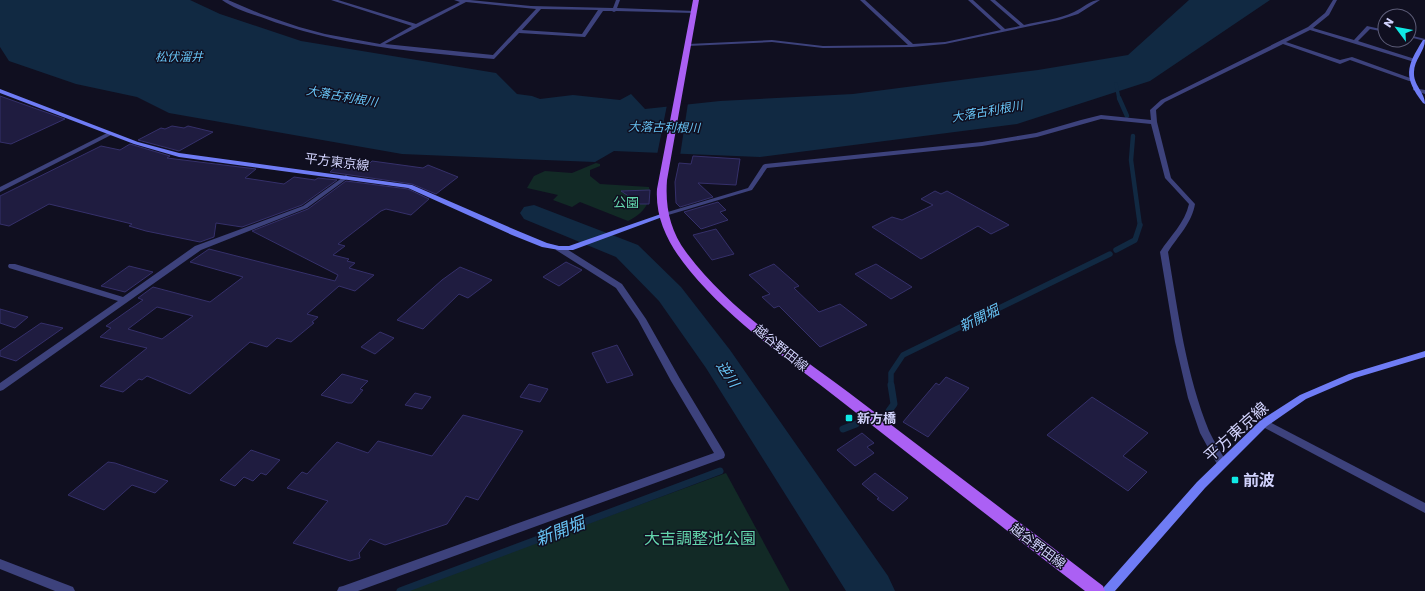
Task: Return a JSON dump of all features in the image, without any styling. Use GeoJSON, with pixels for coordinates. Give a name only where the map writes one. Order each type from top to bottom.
{"type":"FeatureCollection","features":[{"type":"Feature","properties":{"kind":"main road","name":"越谷野田線"},"geometry":{"type":"LineString","coordinates":[[696,0],[660,198],[663,215],[671,235],[702,278],[726,301],[816,376],[1097,591]]}},
{"type":"Feature","properties":{"kind":"main road"},"geometry":{"type":"LineString","coordinates":[[1424,43],[1413,60],[1410,71],[1411,80],[1415,89],[1425,102]]}},
{"type":"Feature","properties":{"kind":"main road","name":"平方東京線"},"geometry":{"type":"LineString","coordinates":[[0,91],[110,134],[156,150],[179,155],[410,186],[515,233],[545,245],[559,248],[570,248],[589,242],[663,215]]}},
{"type":"Feature","properties":{"kind":"main road","name":"平方東京線"},"geometry":{"type":"LineString","coordinates":[[1108,591],[1222,463],[1264,423],[1310,394],[1352,376],[1425,354]]}},
{"type":"Feature","properties":{"kind":"street"},"geometry":{"type":"LineString","coordinates":[[224,0],[272,20],[313,31],[382,44],[494,57],[540,7]]}},
{"type":"Feature","properties":{"kind":"street"},"geometry":{"type":"LineString","coordinates":[[333,0],[416,26]]}},
{"type":"Feature","properties":{"kind":"street"},"geometry":{"type":"LineString","coordinates":[[456,0],[531,7],[694,12]]}},
{"type":"Feature","properties":{"kind":"street"},"geometry":{"type":"LineString","coordinates":[[531,7],[534,0]]}},
{"type":"Feature","properties":{"kind":"street"},"geometry":{"type":"LineString","coordinates":[[614,10],[618,0]]}},
{"type":"Feature","properties":{"kind":"street"},"geometry":{"type":"LineString","coordinates":[[862,0],[912,46]]}},
{"type":"Feature","properties":{"kind":"street"},"geometry":{"type":"LineString","coordinates":[[970,0],[1004,30]]}},
{"type":"Feature","properties":{"kind":"street"},"geometry":{"type":"LineString","coordinates":[[992,0],[1023,26]]}},
{"type":"Feature","properties":{"kind":"street"},"geometry":{"type":"LineString","coordinates":[[688,45],[772,41],[823,47],[912,46],[945,43],[1057,20],[1076,13],[1098,0]]}},
{"type":"Feature","properties":{"kind":"street"},"geometry":{"type":"LineString","coordinates":[[1222,463],[1205,433],[1193,398],[1179,342],[1164,252],[1169,242],[1186,222],[1191,213],[1192,204],[1168,178],[1154,122],[1153,110],[1163,101],[1310,28],[1327,14],[1335,0]]}},
{"type":"Feature","properties":{"kind":"street"},"geometry":{"type":"LineString","coordinates":[[382,44],[466,1]]}},
{"type":"Feature","properties":{"kind":"street"},"geometry":{"type":"LineString","coordinates":[[518,31],[582,36],[600,10]]}},
{"type":"Feature","properties":{"kind":"street"},"geometry":{"type":"LineString","coordinates":[[1355,42],[1369,27],[1377,29]]}},
{"type":"Feature","properties":{"kind":"street"},"geometry":{"type":"LineString","coordinates":[[1310,28],[1413,60]]}},
{"type":"Feature","properties":{"kind":"street"},"geometry":{"type":"LineString","coordinates":[[1283,42],[1340,62],[1350,58],[1411,80]]}},
{"type":"Feature","properties":{"kind":"street"},"geometry":{"type":"LineString","coordinates":[[1415,89],[1425,92]]}},
{"type":"Feature","properties":{"kind":"street"},"geometry":{"type":"LineString","coordinates":[[663,215],[750,189],[765,166],[982,144],[1037,135],[1084,121],[1101,118],[1154,122]]}},
{"type":"Feature","properties":{"kind":"street"},"geometry":{"type":"LineString","coordinates":[[0,190],[110,134]]}},
{"type":"Feature","properties":{"kind":"street"},"geometry":{"type":"LineString","coordinates":[[0,388],[198,248],[305,207],[346,177]]}},
{"type":"Feature","properties":{"kind":"street"},"geometry":{"type":"LineString","coordinates":[[343,591],[720,455],[676,381],[642,319],[619,286],[559,248]]}},
{"type":"Feature","properties":{"kind":"street"},"geometry":{"type":"LineString","coordinates":[[12,266],[124,300]]}},
{"type":"Feature","properties":{"kind":"street"},"geometry":{"type":"LineString","coordinates":[[1264,423],[1425,508]]}},
{"type":"Feature","properties":{"kind":"street"},"geometry":{"type":"LineString","coordinates":[[0,564],[69,591]]}},
{"type":"Feature","properties":{"kind":"green space","name":"公園"},"geometry":{"type":"Polygon","coordinates":[[[596,163],[600,164],[600,166],[590,170],[590,176],[600,184],[649,187],[649,198],[642,212],[628,221],[580,202],[572,207],[553,200],[558,195],[527,188],[534,176],[545,171],[572,173],[596,163]]]}},
{"type":"Feature","properties":{"kind":"green space","name":"大吉調整池公園"},"geometry":{"type":"Polygon","coordinates":[[[726,473],[790,591],[404,591],[726,473]]]}},
{"type":"Feature","properties":{"kind":"water"},"geometry":{"type":"Polygon","coordinates":[[[0,0],[190,0],[220,14],[301,41],[496,73],[517,94],[532,96],[540,99],[573,95],[620,100],[631,94],[645,109],[720,101],[853,94],[1038,70],[1128,55],[1189,0],[1270,0],[1150,81],[1017,124],[760,157],[614,151],[595,162],[402,154],[169,113],[137,97],[76,84],[9,61],[0,47],[0,0]]]}},
{"type":"Feature","properties":{"kind":"pier"},"geometry":{"type":"Polygon","coordinates":[[[688,103],[680,156],[657,155],[667,105],[688,103]]]}},
{"type":"Feature","properties":{"kind":"building"},"geometry":{"type":"Polygon","coordinates":[[[0,96],[65,119],[11,144],[0,142],[0,96]]]}},
{"type":"Feature","properties":{"kind":"building"},"geometry":{"type":"Polygon","coordinates":[[[172,126],[184,128],[188,126],[213,132],[179,151],[138,140],[161,128],[165,129],[172,126]]]}},
{"type":"Feature","properties":{"kind":"building"},"geometry":{"type":"Polygon","coordinates":[[[130,144],[170,156],[167,158],[256,169],[245,178],[284,184],[294,177],[315,180],[318,178],[337,180],[302,205],[242,227],[216,223],[214,237],[200,242],[146,231],[129,226],[132,224],[49,204],[9,226],[0,224],[0,196],[101,146],[120,150],[130,144]]]}},
{"type":"Feature","properties":{"kind":"building"},"geometry":{"type":"Polygon","coordinates":[[[693,156],[740,159],[736,185],[698,183],[713,197],[680,207],[676,203],[675,182],[679,163],[691,164],[693,156]]]}},
{"type":"Feature","properties":{"kind":"building"},"geometry":{"type":"Polygon","coordinates":[[[372,161],[423,168],[428,165],[458,177],[436,194],[412,184],[330,172],[341,162],[369,164],[372,161]]]}},
{"type":"Feature","properties":{"kind":"building"},"geometry":{"type":"Polygon","coordinates":[[[346,181],[408,189],[429,199],[411,215],[386,209],[381,211],[338,244],[345,246],[333,255],[349,259],[347,261],[355,263],[349,268],[374,275],[355,291],[339,286],[307,314],[318,317],[312,322],[314,323],[291,342],[277,338],[267,347],[250,342],[190,394],[147,376],[142,380],[139,379],[123,392],[100,386],[147,348],[100,337],[111,328],[106,326],[143,300],[138,298],[153,287],[210,302],[243,277],[190,262],[209,249],[335,281],[338,275],[252,231],[308,209],[346,181]],[[157,307],[128,329],[162,339],[193,316],[157,307]]]}},
{"type":"Feature","properties":{"kind":"building"},"geometry":{"type":"Polygon","coordinates":[[[650,190],[649,204],[640,204],[621,191],[650,190]]]}},
{"type":"Feature","properties":{"kind":"building"},"geometry":{"type":"Polygon","coordinates":[[[935,191],[941,194],[947,191],[1009,225],[991,234],[978,226],[921,259],[872,227],[892,217],[902,220],[933,205],[921,199],[935,191]]]}},
{"type":"Feature","properties":{"kind":"building"},"geometry":{"type":"Polygon","coordinates":[[[718,202],[726,210],[720,212],[728,220],[701,229],[684,212],[718,202]]]}},
{"type":"Feature","properties":{"kind":"building"},"geometry":{"type":"Polygon","coordinates":[[[716,229],[734,254],[712,260],[693,235],[716,229]]]}},
{"type":"Feature","properties":{"kind":"building"},"geometry":{"type":"Polygon","coordinates":[[[566,262],[582,270],[559,286],[543,277],[566,262]]]}},
{"type":"Feature","properties":{"kind":"building"},"geometry":{"type":"Polygon","coordinates":[[[774,264],[799,286],[794,288],[819,312],[840,304],[867,325],[820,347],[779,306],[774,308],[762,297],[770,294],[749,275],[774,264]]]}},
{"type":"Feature","properties":{"kind":"building"},"geometry":{"type":"Polygon","coordinates":[[[876,264],[912,287],[891,299],[855,274],[876,264]]]}},
{"type":"Feature","properties":{"kind":"building"},"geometry":{"type":"Polygon","coordinates":[[[129,266],[153,272],[125,292],[101,286],[129,266]]]}},
{"type":"Feature","properties":{"kind":"building"},"geometry":{"type":"Polygon","coordinates":[[[460,267],[492,280],[468,298],[459,294],[423,329],[397,320],[442,280],[460,267]]]}},
{"type":"Feature","properties":{"kind":"building"},"geometry":{"type":"Polygon","coordinates":[[[0,309],[28,317],[15,328],[0,323],[0,309]]]}},
{"type":"Feature","properties":{"kind":"building"},"geometry":{"type":"Polygon","coordinates":[[[41,323],[63,328],[16,361],[0,356],[0,351],[41,323]]]}},
{"type":"Feature","properties":{"kind":"building"},"geometry":{"type":"Polygon","coordinates":[[[380,332],[394,338],[375,354],[361,347],[380,332]]]}},
{"type":"Feature","properties":{"kind":"building"},"geometry":{"type":"Polygon","coordinates":[[[617,345],[633,375],[607,383],[592,353],[617,345]]]}},
{"type":"Feature","properties":{"kind":"building"},"geometry":{"type":"Polygon","coordinates":[[[342,374],[368,381],[360,389],[363,390],[352,403],[321,395],[342,374]]]}},
{"type":"Feature","properties":{"kind":"building"},"geometry":{"type":"Polygon","coordinates":[[[946,377],[969,388],[928,437],[903,422],[936,383],[939,385],[946,377]]]}},
{"type":"Feature","properties":{"kind":"building"},"geometry":{"type":"Polygon","coordinates":[[[529,384],[548,389],[540,402],[520,397],[529,384]]]}},
{"type":"Feature","properties":{"kind":"building"},"geometry":{"type":"Polygon","coordinates":[[[415,393],[431,397],[422,409],[405,405],[415,393]]]}},
{"type":"Feature","properties":{"kind":"building"},"geometry":{"type":"Polygon","coordinates":[[[1092,397],[1148,433],[1123,456],[1147,472],[1128,491],[1047,435],[1092,397]]]}},
{"type":"Feature","properties":{"kind":"building"},"geometry":{"type":"Polygon","coordinates":[[[463,415],[523,431],[478,500],[466,496],[447,524],[385,545],[370,539],[359,553],[360,558],[350,561],[293,543],[328,501],[287,488],[302,472],[307,474],[337,442],[368,453],[378,441],[432,456],[463,415]]]}},
{"type":"Feature","properties":{"kind":"building"},"geometry":{"type":"Polygon","coordinates":[[[862,433],[874,443],[867,447],[874,453],[855,466],[837,450],[862,433]]]}},
{"type":"Feature","properties":{"kind":"building"},"geometry":{"type":"Polygon","coordinates":[[[251,450],[280,460],[266,475],[261,473],[253,481],[244,477],[235,486],[220,480],[251,450]]]}},
{"type":"Feature","properties":{"kind":"building"},"geometry":{"type":"Polygon","coordinates":[[[108,462],[168,481],[155,493],[132,485],[104,510],[68,495],[108,462]]]}},
{"type":"Feature","properties":{"kind":"building"},"geometry":{"type":"Polygon","coordinates":[[[875,473],[908,498],[893,511],[877,499],[879,498],[862,484],[875,473]]]}},
{"type":"Feature","properties":{"kind":"waterway"},"geometry":{"type":"LineString","coordinates":[[1116,84],[1119,99]]}},
{"type":"Feature","properties":{"kind":"waterway"},"geometry":{"type":"LineString","coordinates":[[1119,98],[1127,116]]}},
{"type":"Feature","properties":{"kind":"waterway","name":"新開堀"},"geometry":{"type":"LineString","coordinates":[[1133,136],[1131,160],[1140,225]]}},
{"type":"Feature","properties":{"kind":"waterway","name":"逆川"},"geometry":{"type":"LineString","coordinates":[[534,213],[627,251],[670,294],[718,359],[872,591]]}},
{"type":"Feature","properties":{"kind":"waterway","name":"新開堀"},"geometry":{"type":"LineString","coordinates":[[1116,250],[1135,240],[1140,225]]}},
{"type":"Feature","properties":{"kind":"waterway","name":"新開堀"},"geometry":{"type":"LineString","coordinates":[[891,385],[891,373],[903,355],[1110,254]]}},
{"type":"Feature","properties":{"kind":"waterway","name":"新開堀"},"geometry":{"type":"LineString","coordinates":[[889,411],[894,404],[891,385]]}},
{"type":"Feature","properties":{"kind":"waterway","name":"新開堀"},"geometry":{"type":"LineString","coordinates":[[843,429],[856,424]]}},
{"type":"Feature","properties":{"kind":"waterway","name":"新開堀"},"geometry":{"type":"LineString","coordinates":[[400,591],[720,471]]}},
{"type":"Feature","properties":{"kind":"place","name":"新方橋"},"geometry":{"type":"Point","coordinates":[849,418]}},
{"type":"Feature","properties":{"kind":"place","name":"前波"},"geometry":{"type":"Point","coordinates":[1235,480]}},
{"type":"Feature","properties":{"kind":"water label","name":"松伏溜井"},"geometry":{"type":"Point","coordinates":[179,56]}},
{"type":"Feature","properties":{"kind":"water label","name":"大落古利根川"},"geometry":{"type":"Point","coordinates":[342,96]}},
{"type":"Feature","properties":{"kind":"water label","name":"大落古利根川"},"geometry":{"type":"Point","coordinates":[987,111]}},
{"type":"Feature","properties":{"kind":"water label","name":"大落古利根川"},"geometry":{"type":"Point","coordinates":[664,127]}}]}
